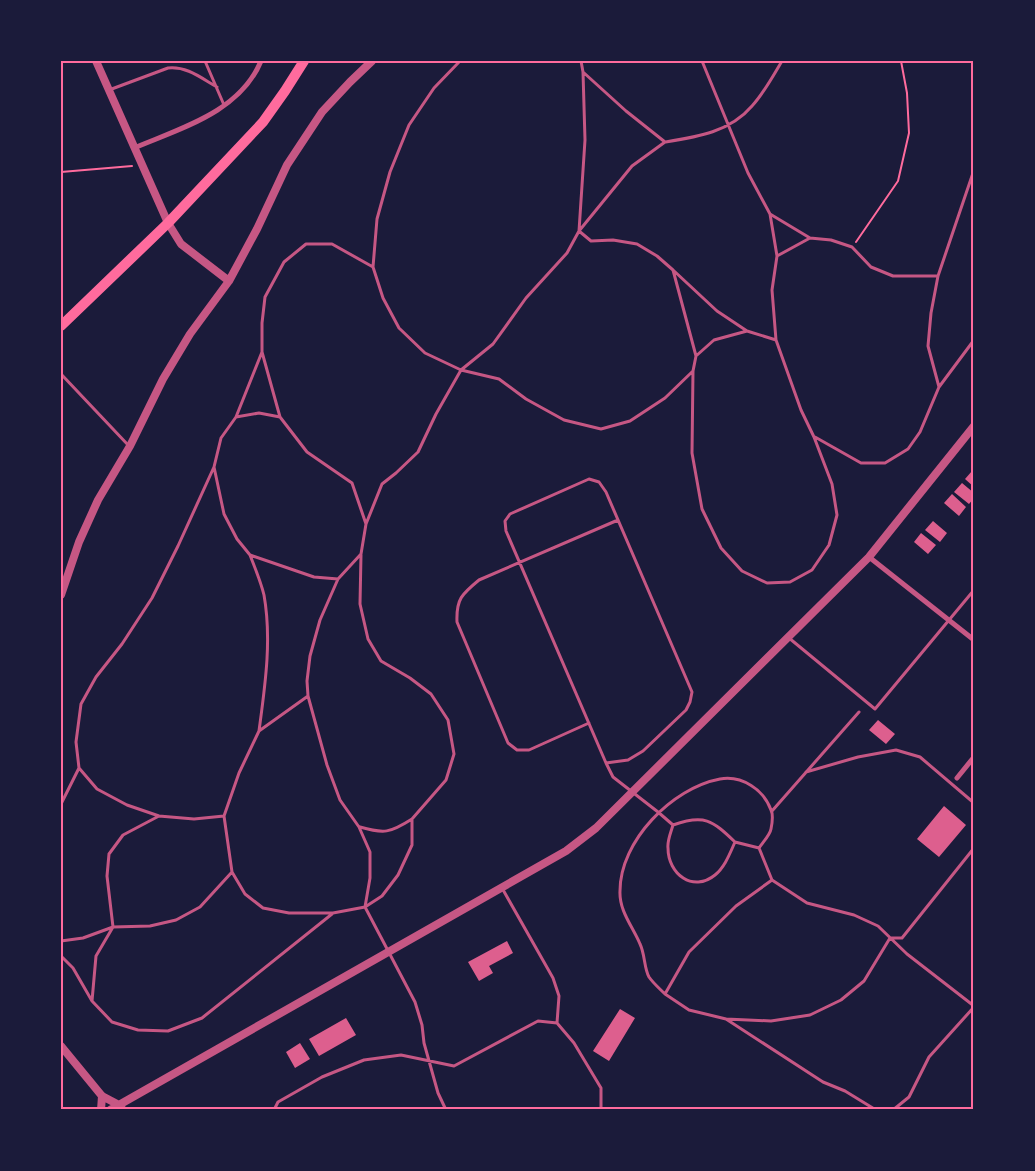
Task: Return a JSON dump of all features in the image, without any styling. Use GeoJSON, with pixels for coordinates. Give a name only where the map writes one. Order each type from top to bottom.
{"type":"FeatureCollection","features":[{"type":"Feature","properties":{"kind":"highway"},"geometry":{"type":"LineString","coordinates":[[61,326],[168,223],[263,122],[304,61]]}},
{"type":"Feature","properties":{"kind":"street"},"geometry":{"type":"LineString","coordinates":[[96,61],[168,223],[181,244],[229,281]]}},
{"type":"Feature","properties":{"kind":"street"},"geometry":{"type":"LineString","coordinates":[[134,148],[206,118],[224,106],[243,91],[256,75],[261,61]]}},
{"type":"Feature","properties":{"kind":"street"},"geometry":{"type":"LineString","coordinates":[[61,595],[79,542],[98,500],[130,446],[163,379],[190,334],[229,281],[258,229],[287,166],[322,112],[372,61]]}},
{"type":"Feature","properties":{"kind":"street"},"geometry":{"type":"LineString","coordinates":[[110,1110],[121,1107],[566,851],[596,828],[869,557],[974,426]]}},
{"type":"Feature","properties":{"kind":"street"},"geometry":{"type":"LineString","coordinates":[[869,557],[974,640]]}},
{"type":"Feature","properties":{"kind":"street"},"geometry":{"type":"LineString","coordinates":[[957,778],[974,757]]}},
{"type":"Feature","properties":{"kind":"street"},"geometry":{"type":"LineString","coordinates":[[61,1046],[102,1096],[121,1107]]}},
{"type":"Feature","properties":{"kind":"street"},"geometry":{"type":"LineString","coordinates":[[101,1110],[102,1096]]}},
{"type":"Feature","properties":{"kind":"lane"},"geometry":{"type":"LineString","coordinates":[[205,61],[224,106]]}},
{"type":"Feature","properties":{"kind":"lane"},"geometry":{"type":"LineString","coordinates":[[460,61],[434,88],[409,125],[390,172],[377,220],[373,267],[383,298],[399,328],[426,353],[461,370],[499,379],[526,399],[564,420],[601,429],[630,421],[665,398],[693,371]]}},
{"type":"Feature","properties":{"kind":"lane"},"geometry":{"type":"LineString","coordinates":[[579,231],[585,140],[581,61]]}},
{"type":"Feature","properties":{"kind":"lane"},"geometry":{"type":"LineString","coordinates":[[673,270],[696,356],[693,371],[692,453],[702,509],[720,548],[742,571],[767,583],[790,582],[812,570],[829,545],[837,515],[832,484],[814,437],[801,410],[776,340],[772,290],[777,256],[770,214],[748,173],[702,61]]}},
{"type":"Feature","properties":{"kind":"lane"},"geometry":{"type":"LineString","coordinates":[[359,827],[379,832],[397,828],[412,819],[446,780],[454,754],[448,720],[431,694],[410,678],[381,661],[368,639],[360,604],[361,554],[366,524],[382,484],[396,474],[418,452],[436,414],[461,370],[493,344],[526,298],[567,253],[579,231],[632,166],[665,142],[698,137],[730,126],[752,106],[782,61]]}},
{"type":"Feature","properties":{"kind":"lane"},"geometry":{"type":"LineString","coordinates":[[109,90],[168,68],[178,67],[193,73],[216,87]]}},
{"type":"Feature","properties":{"kind":"lane"},"geometry":{"type":"LineString","coordinates":[[583,72],[626,111],[665,142]]}},
{"type":"Feature","properties":{"kind":"lane"},"geometry":{"type":"LineString","coordinates":[[939,387],[928,346],[931,313],[938,276],[974,170]]}},
{"type":"Feature","properties":{"kind":"lane"},"geometry":{"type":"LineString","coordinates":[[770,214],[810,238],[831,240],[852,247],[871,268],[892,276],[938,276]]}},
{"type":"Feature","properties":{"kind":"lane"},"geometry":{"type":"LineString","coordinates":[[579,231],[591,241],[612,240],[636,244],[657,256],[717,312],[747,331],[776,340]]}},
{"type":"Feature","properties":{"kind":"lane"},"geometry":{"type":"LineString","coordinates":[[777,256],[810,238]]}},
{"type":"Feature","properties":{"kind":"lane"},"geometry":{"type":"LineString","coordinates":[[366,524],[352,483],[307,452],[280,418],[262,352],[262,323],[264,297],[284,262],[306,244],[332,244],[373,267]]}},
{"type":"Feature","properties":{"kind":"lane"},"geometry":{"type":"LineString","coordinates":[[696,356],[714,340],[747,331]]}},
{"type":"Feature","properties":{"kind":"lane"},"geometry":{"type":"LineString","coordinates":[[814,437],[861,463],[885,463],[908,449],[920,432],[939,387],[974,340]]}},
{"type":"Feature","properties":{"kind":"lane"},"geometry":{"type":"LineString","coordinates":[[61,804],[79,768],[76,742],[81,704],[96,677],[122,644],[152,598],[214,468],[221,438],[236,417],[262,352]]}},
{"type":"Feature","properties":{"kind":"lane"},"geometry":{"type":"LineString","coordinates":[[61,374],[130,446]]}},
{"type":"Feature","properties":{"kind":"lane"},"geometry":{"type":"LineString","coordinates":[[236,417],[259,412],[280,418]]}},
{"type":"Feature","properties":{"kind":"lane"},"geometry":{"type":"LineString","coordinates":[[214,468],[224,514],[237,538],[250,555],[264,594],[268,626],[266,675],[259,731],[239,773],[224,816],[232,872],[246,894],[263,908],[289,913],[333,913],[365,907],[382,896],[398,875],[412,845],[412,819]]}},
{"type":"Feature","properties":{"kind":"lane"},"geometry":{"type":"LineString","coordinates":[[606,763],[628,760],[643,750],[686,710],[692,692],[606,492],[599,482],[589,479],[510,514],[505,521],[506,530],[606,763],[613,777],[673,825]]}},
{"type":"Feature","properties":{"kind":"lane"},"geometry":{"type":"LineString","coordinates":[[589,723],[529,750],[517,750],[508,743],[457,622],[456,608],[463,594],[479,580],[618,520]]}},
{"type":"Feature","properties":{"kind":"lane"},"geometry":{"type":"LineString","coordinates":[[361,554],[338,579],[320,620],[310,656],[307,681],[308,696],[327,765],[340,800],[359,827],[370,852],[370,878],[365,907],[415,1002],[438,1093],[446,1110]]}},
{"type":"Feature","properties":{"kind":"lane"},"geometry":{"type":"LineString","coordinates":[[250,555],[314,577],[338,579]]}},
{"type":"Feature","properties":{"kind":"lane"},"geometry":{"type":"LineString","coordinates":[[788,638],[875,709],[974,590]]}},
{"type":"Feature","properties":{"kind":"lane"},"geometry":{"type":"LineString","coordinates":[[259,731],[308,696]]}},
{"type":"Feature","properties":{"kind":"lane"},"geometry":{"type":"LineString","coordinates":[[772,811],[859,712]]}},
{"type":"Feature","properties":{"kind":"lane"},"geometry":{"type":"LineString","coordinates":[[806,772],[858,757],[896,750],[920,757],[974,803]]}},
{"type":"Feature","properties":{"kind":"lane"},"geometry":{"type":"LineString","coordinates":[[79,768],[97,789],[127,805],[159,816],[194,819],[224,816]]}},
{"type":"Feature","properties":{"kind":"lane"},"geometry":{"type":"LineString","coordinates":[[759,848],[771,831],[772,811],[760,792],[743,781],[721,779],[692,789],[658,812],[637,838],[625,864],[620,892],[624,914],[641,946],[649,977],[665,994],[689,1010],[726,1019],[771,1021],[810,1015],[841,1000],[864,981],[890,938]]}},
{"type":"Feature","properties":{"kind":"lane"},"geometry":{"type":"LineString","coordinates":[[92,1001],[96,956],[112,927],[107,876],[110,854],[123,835],[159,816]]}},
{"type":"Feature","properties":{"kind":"lane"},"geometry":{"type":"LineString","coordinates":[[673,825],[690,819],[706,820],[722,829],[735,842],[759,848]]}},
{"type":"Feature","properties":{"kind":"lane"},"geometry":{"type":"LineString","coordinates":[[673,825],[667,846],[670,861],[677,874],[689,881],[703,882],[716,875],[727,861],[735,842]]}},
{"type":"Feature","properties":{"kind":"lane"},"geometry":{"type":"LineString","coordinates":[[759,848],[772,880],[807,903],[854,914],[878,926],[907,954],[974,1007],[929,1057],[909,1097],[893,1110]]}},
{"type":"Feature","properties":{"kind":"lane"},"geometry":{"type":"LineString","coordinates":[[890,938],[902,938],[974,848]]}},
{"type":"Feature","properties":{"kind":"lane"},"geometry":{"type":"LineString","coordinates":[[61,941],[83,938],[112,927],[150,926],[176,920],[200,906],[232,872]]}},
{"type":"Feature","properties":{"kind":"lane"},"geometry":{"type":"LineString","coordinates":[[665,994],[689,952],[736,906],[772,880]]}},
{"type":"Feature","properties":{"kind":"lane"},"geometry":{"type":"LineString","coordinates":[[502,887],[553,978],[559,996],[557,1023]]}},
{"type":"Feature","properties":{"kind":"lane"},"geometry":{"type":"LineString","coordinates":[[61,956],[73,968],[92,1001],[112,1022],[138,1030],[168,1031],[202,1018],[333,913]]}},
{"type":"Feature","properties":{"kind":"lane"},"geometry":{"type":"LineString","coordinates":[[726,1019],[823,1082],[845,1091],[876,1110]]}},
{"type":"Feature","properties":{"kind":"lane"},"geometry":{"type":"LineString","coordinates":[[274,1110],[278,1102],[322,1077],[364,1060],[400,1055],[454,1066],[538,1021],[557,1023],[574,1043],[601,1088],[601,1110]]}},
{"type":"Feature","properties":{"kind":"path"},"geometry":{"type":"LineString","coordinates":[[852,247],[898,180],[909,133],[907,93],[901,61]]}},
{"type":"Feature","properties":{"kind":"path"},"geometry":{"type":"LineString","coordinates":[[61,172],[142,165]]}},
{"type":"Feature","properties":{"kind":"building"},"geometry":{"type":"Polygon","coordinates":[[[972,471],[974,472],[974,487],[965,479],[972,471]]]}},
{"type":"Feature","properties":{"kind":"building"},"geometry":{"type":"Polygon","coordinates":[[[962,483],[974,493],[974,498],[969,504],[954,492],[962,483]]]}},
{"type":"Feature","properties":{"kind":"building"},"geometry":{"type":"Polygon","coordinates":[[[952,494],[966,507],[959,516],[944,503],[952,494]]]}},
{"type":"Feature","properties":{"kind":"building"},"geometry":{"type":"Polygon","coordinates":[[[933,521],[947,533],[940,542],[925,530],[933,521]]]}},
{"type":"Feature","properties":{"kind":"building"},"geometry":{"type":"Polygon","coordinates":[[[921,533],[936,545],[928,554],[914,542],[921,533]]]}},
{"type":"Feature","properties":{"kind":"building"},"geometry":{"type":"Polygon","coordinates":[[[878,720],[895,734],[886,744],[869,730],[878,720]]]}},
{"type":"Feature","properties":{"kind":"building"},"geometry":{"type":"Polygon","coordinates":[[[944,806],[966,825],[939,857],[917,839],[944,806]]]}},
{"type":"Feature","properties":{"kind":"building"},"geometry":{"type":"Polygon","coordinates":[[[507,941],[513,953],[489,966],[493,973],[479,981],[468,962],[507,941]]]}},
{"type":"Feature","properties":{"kind":"building"},"geometry":{"type":"Polygon","coordinates":[[[620,1009],[635,1018],[609,1061],[593,1051],[620,1009]]]}},
{"type":"Feature","properties":{"kind":"building"},"geometry":{"type":"Polygon","coordinates":[[[346,1018],[356,1035],[319,1056],[309,1039],[346,1018]]]}},
{"type":"Feature","properties":{"kind":"building"},"geometry":{"type":"Polygon","coordinates":[[[300,1043],[310,1059],[295,1068],[286,1052],[300,1043]]]}}]}
